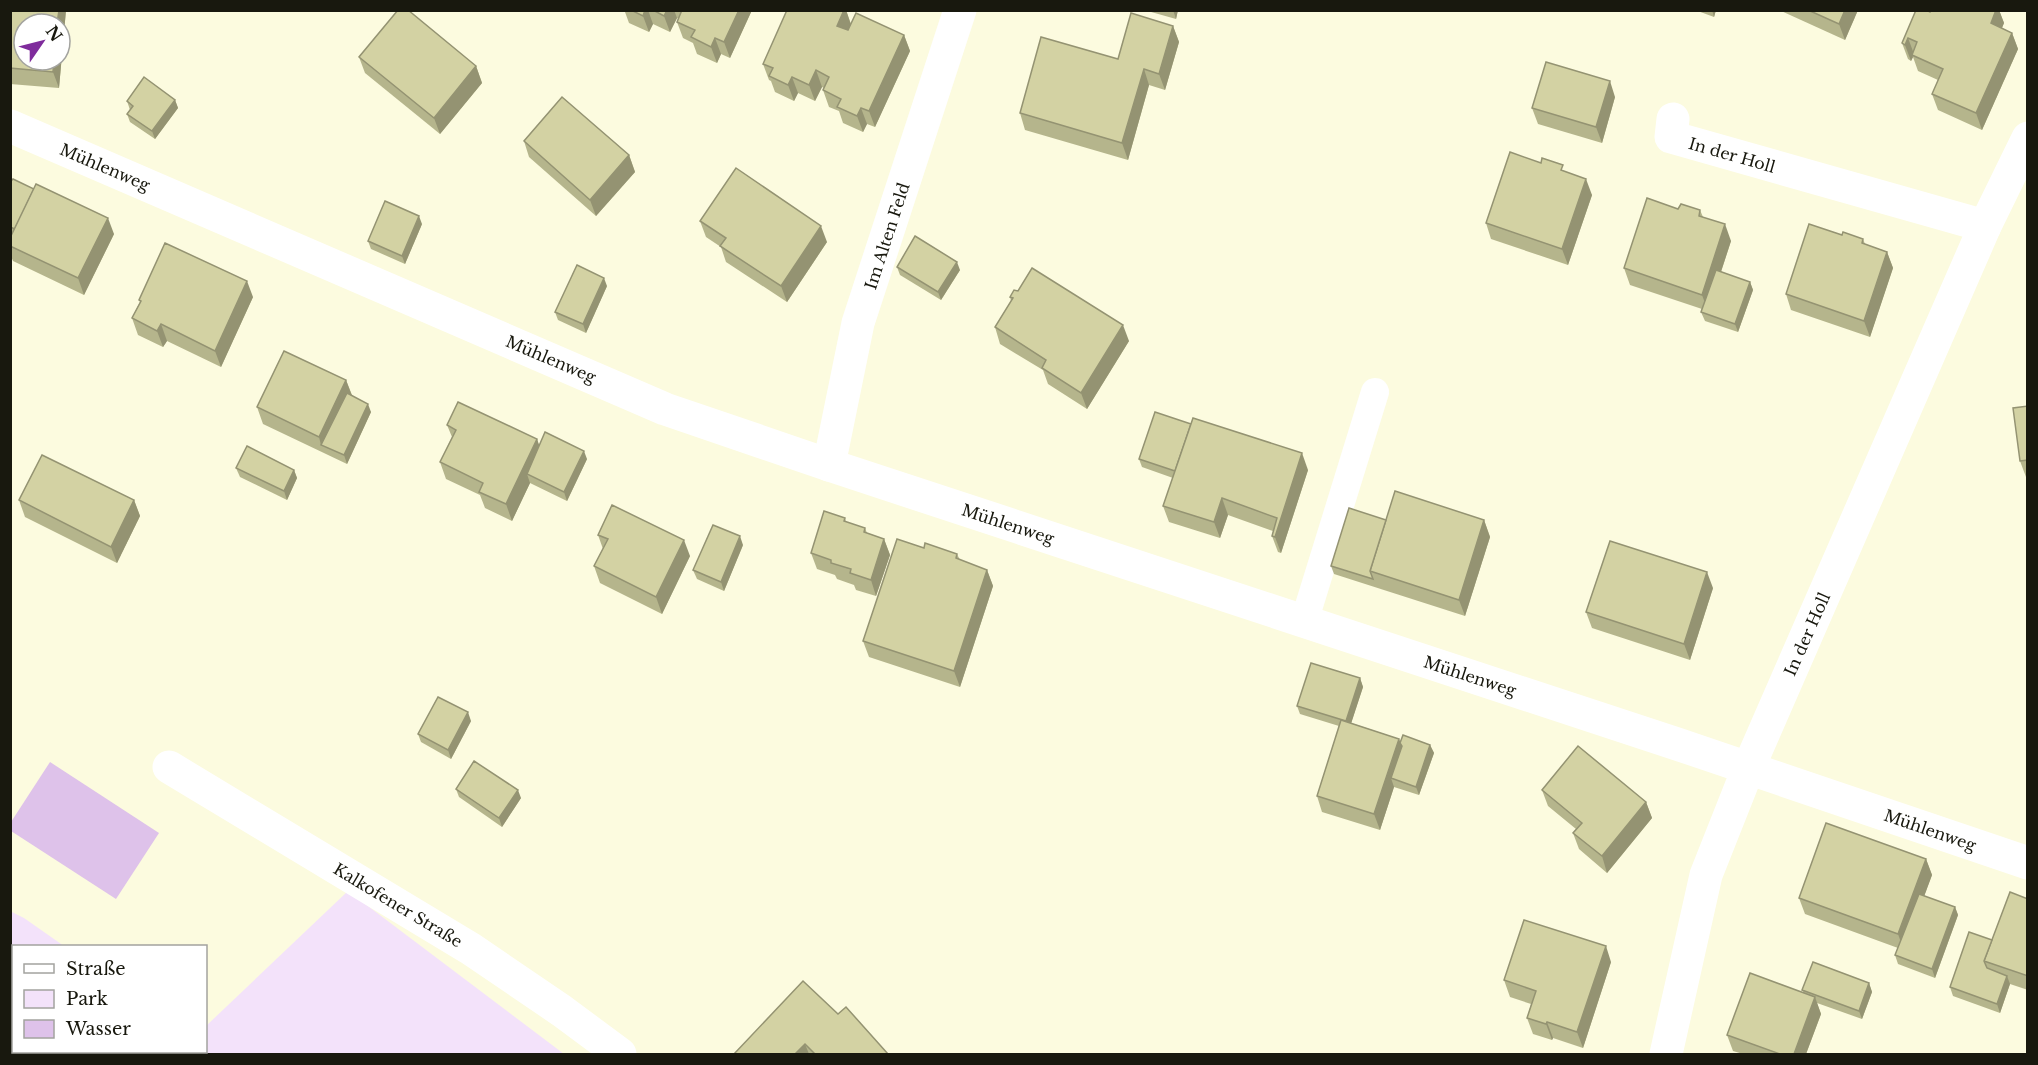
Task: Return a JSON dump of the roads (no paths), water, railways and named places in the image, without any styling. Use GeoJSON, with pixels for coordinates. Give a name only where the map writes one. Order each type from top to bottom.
{"type":"FeatureCollection","features":[{"type":"Feature","properties":{"kind":"street","name":"Im Alten Feld"},"geometry":{"type":"LineString","coordinates":[[830,465],[858,323],[960,10]]}},
{"type":"Feature","properties":{"kind":"street","name":"In der Holl"},"geometry":{"type":"LineString","coordinates":[[1673,118],[1671,137],[1985,226]]}},
{"type":"Feature","properties":{"kind":"street","name":"Mühlenweg"},"geometry":{"type":"LineString","coordinates":[[10,126],[665,409],[2028,863]]}},
{"type":"Feature","properties":{"kind":"street","name":"In der Holl"},"geometry":{"type":"LineString","coordinates":[[1666,1054],[1706,875],[1748,769],[1985,226],[2028,138]]}},
{"type":"Feature","properties":{"kind":"street","name":"Kalkofener Straße"},"geometry":{"type":"LineString","coordinates":[[170,767],[471,949],[620,1054]]}},
{"type":"Feature","properties":{"kind":"lane"},"geometry":{"type":"LineString","coordinates":[[1304,622],[1375,392]]}},
{"type":"Feature","properties":{"kind":"water"},"geometry":{"type":"Polygon","coordinates":[[[50,762],[159,833],[116,899],[11,831],[11,822],[50,762]]]}}]}
